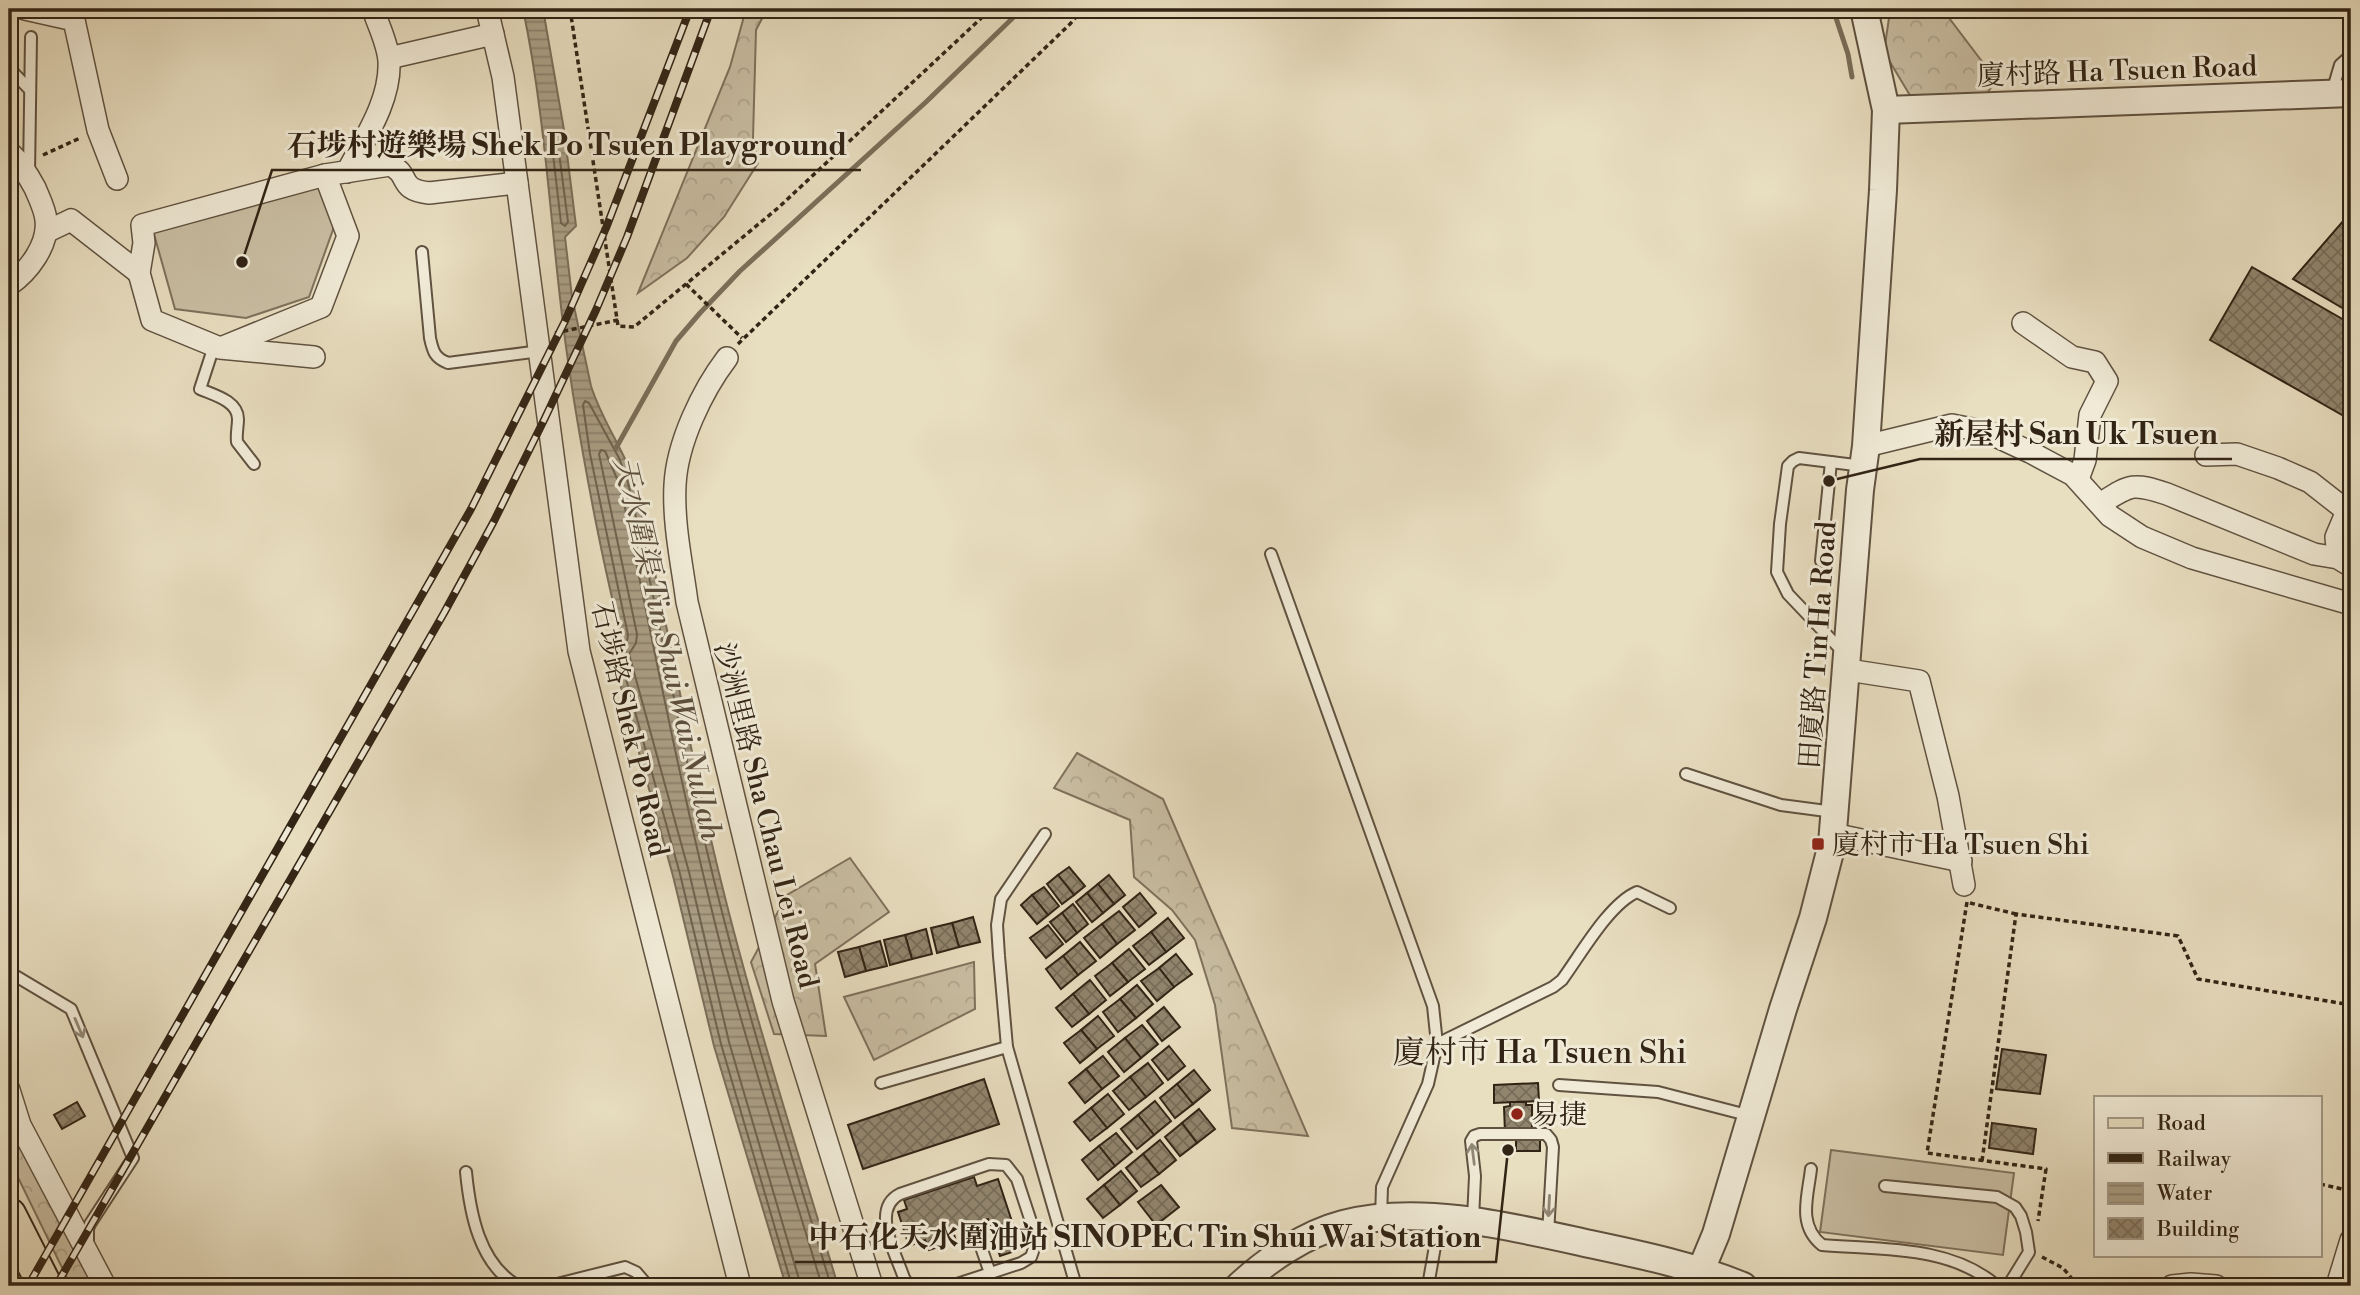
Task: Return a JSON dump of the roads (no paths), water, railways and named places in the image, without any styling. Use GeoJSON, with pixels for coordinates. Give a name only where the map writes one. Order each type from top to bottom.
{"type":"FeatureCollection","features":[{"type":"Feature","properties":{"kind":"main road"},"geometry":{"type":"LineString","coordinates":[[9,1215],[45,1286]]}},
{"type":"Feature","properties":{"kind":"street"},"geometry":{"type":"LineString","coordinates":[[25,9],[74,20],[98,130],[117,179]]}},
{"type":"Feature","properties":{"kind":"street"},"geometry":{"type":"LineString","coordinates":[[347,172],[380,108],[388,77],[389,58],[373,9]]}},
{"type":"Feature","properties":{"kind":"street","name":"石埗路 Shek Po Road"},"geometry":{"type":"LineString","coordinates":[[487,9],[502,77],[579,651],[740,1286]]}},
{"type":"Feature","properties":{"kind":"street","name":"田廈路 Tin Ha Road"},"geometry":{"type":"LineString","coordinates":[[1701,1270],[1716,1234],[1813,918],[1826,873],[1835,823],[1865,456],[1883,190],[1885,110],[1864,9]]}},
{"type":"Feature","properties":{"kind":"street"},"geometry":{"type":"LineString","coordinates":[[389,58],[493,34]]}},
{"type":"Feature","properties":{"kind":"street","name":"廈村路 Ha Tsuen Road"},"geometry":{"type":"LineString","coordinates":[[1885,110],[2341,93]]}},
{"type":"Feature","properties":{"kind":"street"},"geometry":{"type":"LineString","coordinates":[[9,152],[29,177],[46,219],[46,232],[37,256],[9,285]]}},
{"type":"Feature","properties":{"kind":"street"},"geometry":{"type":"LineString","coordinates":[[314,357],[217,347],[152,320],[139,273],[144,243],[142,225],[325,175],[390,165],[401,173],[406,184],[415,191],[429,193],[517,183]]}},
{"type":"Feature","properties":{"kind":"street"},"geometry":{"type":"LineString","coordinates":[[217,347],[321,307],[348,236],[325,175]]}},
{"type":"Feature","properties":{"kind":"street"},"geometry":{"type":"LineString","coordinates":[[46,232],[71,220],[139,273]]}},
{"type":"Feature","properties":{"kind":"street"},"geometry":{"type":"LineString","coordinates":[[2023,323],[2072,357],[2095,362],[2107,381],[2090,415],[2085,460],[2078,479]]}},
{"type":"Feature","properties":{"kind":"street","name":"沙洲里路 Sha Chau Lei Road"},"geometry":{"type":"LineString","coordinates":[[727,358],[712,378],[696,409],[685,438],[675,484],[678,538],[687,602],[783,1001],[872,1286]]}},
{"type":"Feature","properties":{"kind":"street"},"geometry":{"type":"LineString","coordinates":[[1865,456],[1952,425],[1987,432],[2078,479],[2110,516],[2142,537],[2192,558],[2351,604]]}},
{"type":"Feature","properties":{"kind":"street"},"geometry":{"type":"LineString","coordinates":[[2206,455],[2237,454],[2278,468],[2309,482],[2348,508],[2336,537],[2345,562]]}},
{"type":"Feature","properties":{"kind":"street"},"geometry":{"type":"LineString","coordinates":[[2100,504],[2128,487],[2145,486],[2314,554],[2345,562]]}},
{"type":"Feature","properties":{"kind":"street"},"geometry":{"type":"LineString","coordinates":[[1848,664],[1919,681],[1948,796],[1966,893]]}},
{"type":"Feature","properties":{"kind":"street"},"geometry":{"type":"LineString","coordinates":[[1835,823],[1961,860]]}},
{"type":"Feature","properties":{"kind":"street"},"geometry":{"type":"LineString","coordinates":[[9,1090],[20,1125],[105,1286]]}},
{"type":"Feature","properties":{"kind":"street"},"geometry":{"type":"LineString","coordinates":[[1239,1286],[1307,1237],[1342,1224],[1381,1218],[1440,1218],[1548,1234],[1701,1270],[1743,1286]]}},
{"type":"Feature","properties":{"kind":"street"},"geometry":{"type":"LineString","coordinates":[[2337,1286],[2351,1240]]}},
{"type":"Feature","properties":{"kind":"street"},"geometry":{"type":"LineString","coordinates":[[2172,1286],[2216,1286]]}},
{"type":"Feature","properties":{"kind":"lane"},"geometry":{"type":"LineString","coordinates":[[29,177],[31,37]]}},
{"type":"Feature","properties":{"kind":"lane"},"geometry":{"type":"LineString","coordinates":[[2341,93],[2340,65],[2351,55]]}},
{"type":"Feature","properties":{"kind":"lane"},"geometry":{"type":"LineString","coordinates":[[9,68],[30,90]]}},
{"type":"Feature","properties":{"kind":"lane"},"geometry":{"type":"LineString","coordinates":[[422,252],[430,338],[438,359],[448,363],[539,344]]}},
{"type":"Feature","properties":{"kind":"lane"},"geometry":{"type":"LineString","coordinates":[[217,347],[200,389],[222,398],[236,409],[237,442],[254,464]]}},
{"type":"Feature","properties":{"kind":"lane"},"geometry":{"type":"LineString","coordinates":[[1848,664],[1788,594],[1777,572],[1780,524],[1788,466],[1793,461],[1799,458],[1831,462],[1865,456]]}},
{"type":"Feature","properties":{"kind":"lane"},"geometry":{"type":"LineString","coordinates":[[1821,561],[1831,462]]}},
{"type":"Feature","properties":{"kind":"lane"},"geometry":{"type":"LineString","coordinates":[[1271,554],[1433,1006],[1437,1045],[1429,1084],[1382,1186],[1381,1218]]}},
{"type":"Feature","properties":{"kind":"lane"},"geometry":{"type":"LineString","coordinates":[[1686,774],[1835,823]]}},
{"type":"Feature","properties":{"kind":"lane"},"geometry":{"type":"LineString","coordinates":[[1045,834],[1001,899],[997,925],[1007,1047],[1076,1286]]}},
{"type":"Feature","properties":{"kind":"lane"},"geometry":{"type":"LineString","coordinates":[[1437,1045],[1553,987],[1625,897],[1637,892],[1670,908]]}},
{"type":"Feature","properties":{"kind":"lane"},"geometry":{"type":"LineString","coordinates":[[9,972],[71,1009],[133,1157],[90,1224],[89,1254]]}},
{"type":"Feature","properties":{"kind":"lane"},"geometry":{"type":"LineString","coordinates":[[881,1083],[1007,1047]]}},
{"type":"Feature","properties":{"kind":"lane"},"geometry":{"type":"LineString","coordinates":[[1559,1085],[1658,1092],[1751,1116]]}},
{"type":"Feature","properties":{"kind":"lane"},"geometry":{"type":"LineString","coordinates":[[1473,1222],[1475,1176],[1471,1141],[1474,1136],[1546,1134],[1553,1147],[1548,1234]]}},
{"type":"Feature","properties":{"kind":"lane"},"geometry":{"type":"LineString","coordinates":[[909,1286],[886,1223],[885,1211],[890,1200],[989,1164],[1000,1163],[1011,1169],[1017,1179],[1036,1234],[1037,1246],[1027,1260],[951,1286]]}},
{"type":"Feature","properties":{"kind":"lane"},"geometry":{"type":"LineString","coordinates":[[1811,1169],[1806,1219],[1810,1236],[1822,1245],[1926,1254],[1947,1259],[1980,1274],[1997,1286]]}},
{"type":"Feature","properties":{"kind":"lane"},"geometry":{"type":"LineString","coordinates":[[466,1172],[470,1208],[476,1230],[496,1267],[518,1286]]}},
{"type":"Feature","properties":{"kind":"lane"},"geometry":{"type":"LineString","coordinates":[[1885,1186],[1997,1197],[2015,1207],[2026,1232],[2029,1252],[2008,1286]]}},
{"type":"Feature","properties":{"kind":"lane"},"geometry":{"type":"LineString","coordinates":[[1428,1286],[1440,1218]]}},
{"type":"Feature","properties":{"kind":"lane"},"geometry":{"type":"LineString","coordinates":[[979,1241],[990,1273]]}},
{"type":"Feature","properties":{"kind":"lane"},"geometry":{"type":"LineString","coordinates":[[549,1286],[625,1267],[636,1272],[648,1286]]}},
{"type":"Feature","properties":{"kind":"water","name":"天水圍渠 Tin Shui Wai Nullah"},"geometry":{"type":"Polygon","coordinates":[[[523,9],[543,9],[564,130],[576,226],[565,237],[572,297],[591,386],[633,477],[702,798],[740,956],[838,1286],[786,1286],[714,1046],[673,876],[608,640],[622,637],[601,548],[575,409],[563,326],[541,117],[523,9]]]}},
{"type":"Feature","properties":{"kind":"waterway","name":"天水圍渠 Tin Shui Wai Nullah"},"geometry":{"type":"LineString","coordinates":[[616,448],[676,341],[700,313],[740,271],[926,102],[1022,9]]}},
{"type":"Feature","properties":{"kind":"waterway"},"geometry":{"type":"LineString","coordinates":[[1833,9],[1848,54],[1852,77]]}},
{"type":"Feature","properties":{"kind":"railway"},"geometry":{"type":"LineString","coordinates":[[28,1286],[471,509],[565,321],[606,228],[690,9]]}},
{"type":"Feature","properties":{"kind":"railway"},"geometry":{"type":"LineString","coordinates":[[56,1286],[444,613],[494,521],[596,310],[627,237],[711,9]]}},
{"type":"Feature","properties":{"kind":"place","name":"石埗村遊樂場 Shek Po Tsuen Playground"},"geometry":{"type":"Point","coordinates":[242,262]}},
{"type":"Feature","properties":{"kind":"place","name":"新屋村 San Uk Tsuen"},"geometry":{"type":"Point","coordinates":[1829,481]}},
{"type":"Feature","properties":{"kind":"place","name":"廈村市 Ha Tsuen Shi"},"geometry":{"type":"Point","coordinates":[1818,844]}},
{"type":"Feature","properties":{"kind":"place","name":"易捷"},"geometry":{"type":"Point","coordinates":[1517,1114]}},
{"type":"Feature","properties":{"kind":"place","name":"中石化天水圍油站 SINOPEC Tin Shui Wai Station"},"geometry":{"type":"Point","coordinates":[1508,1150]}},
{"type":"Feature","properties":{"kind":"district","name":"廈村市 Ha Tsuen Shi"},"geometry":{"type":"Point","coordinates":[1540,1052]}}]}
